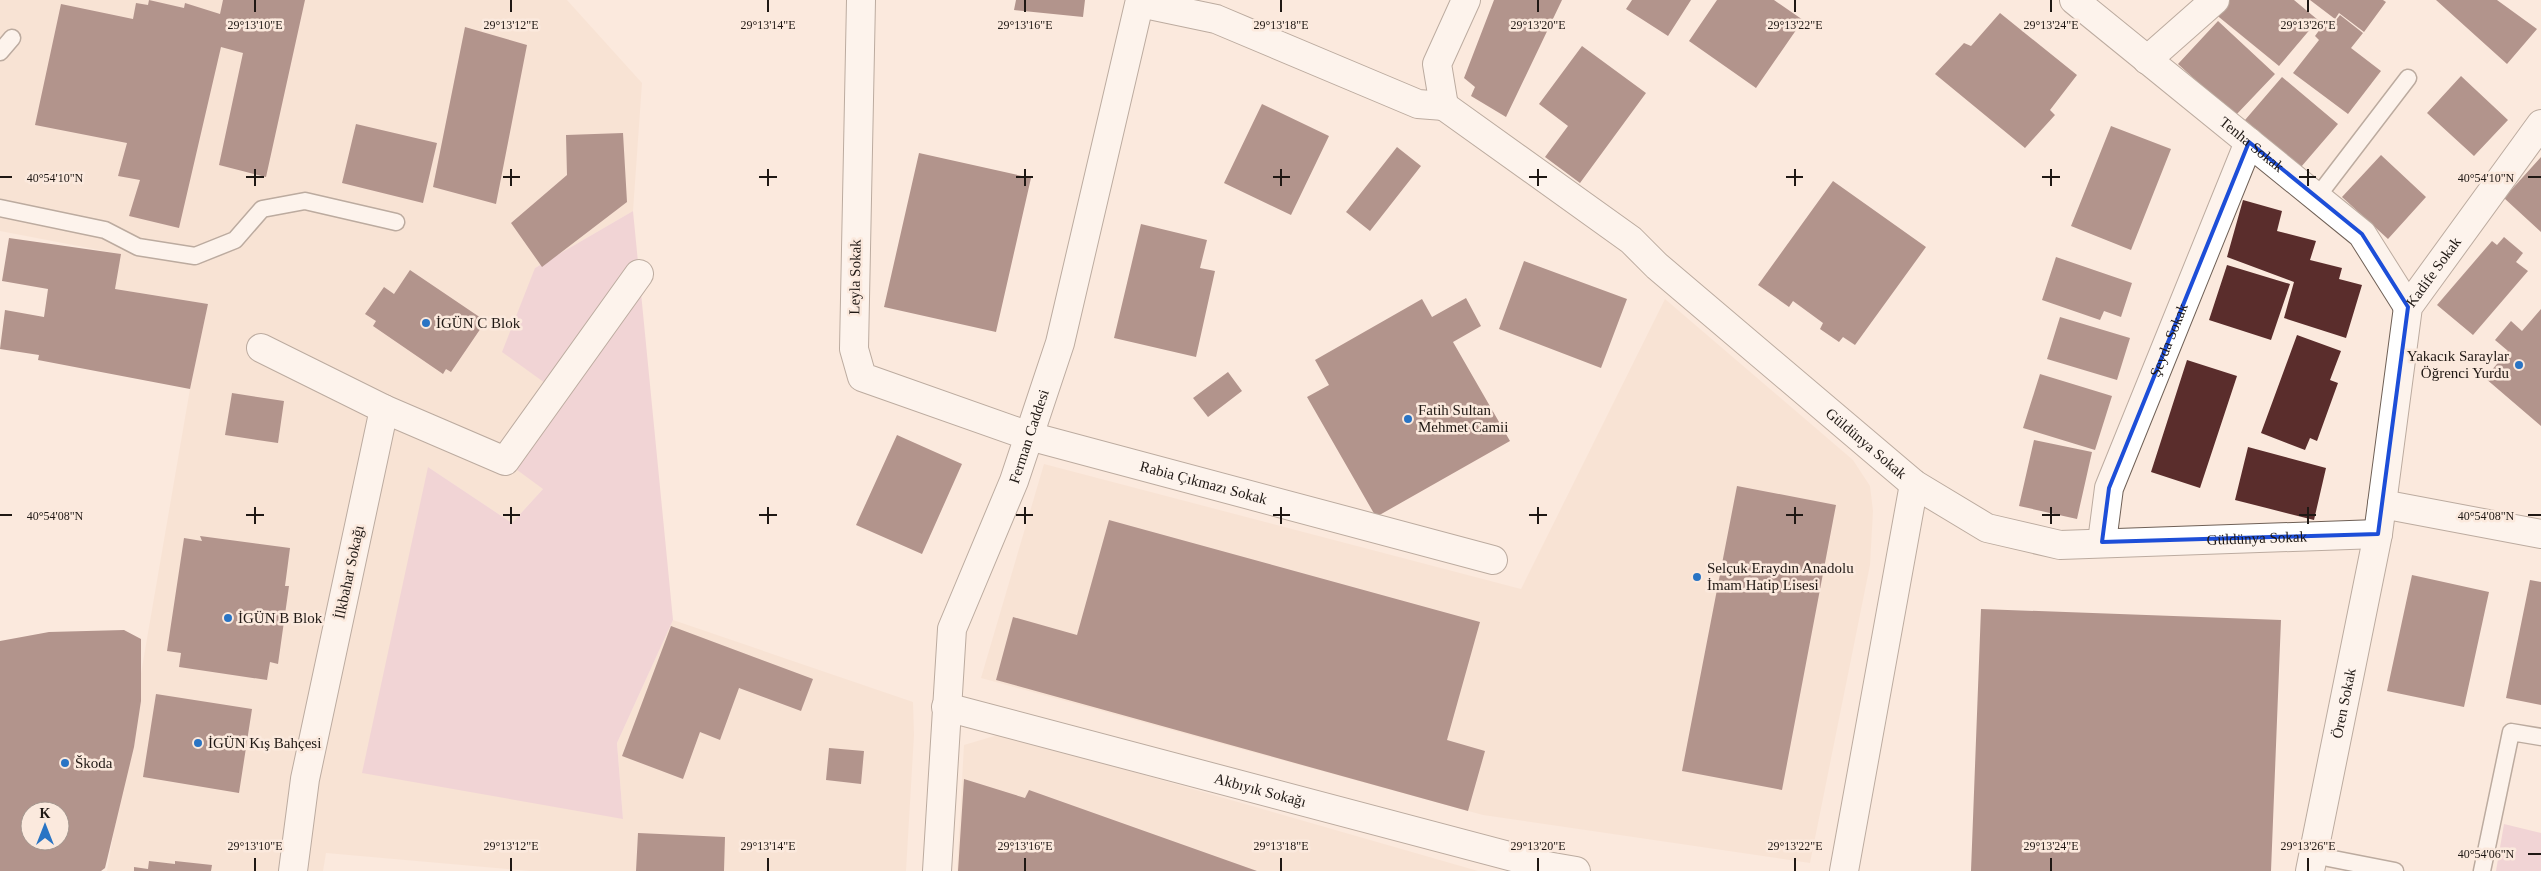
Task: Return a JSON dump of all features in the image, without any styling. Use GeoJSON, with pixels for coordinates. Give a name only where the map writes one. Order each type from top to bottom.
{"type":"FeatureCollection","features":[{"type":"Feature","properties":{"kind":"street","name":"Leyla Sokak"},"geometry":{"type":"LineString","coordinates":[[861,0],[854,349],[862,377],[1029,436]]}},
{"type":"Feature","properties":{"kind":"street"},"geometry":{"type":"LineString","coordinates":[[1140,2],[1216,19],[1418,104],[1444,106],[1437,64],[1466,0]]}},
{"type":"Feature","properties":{"kind":"street","name":"Tenha Sokak"},"geometry":{"type":"LineString","coordinates":[[2074,0],[2362,234],[2408,307]]}},
{"type":"Feature","properties":{"kind":"street"},"geometry":{"type":"LineString","coordinates":[[2147,60],[2214,0]]}},
{"type":"Feature","properties":{"kind":"street","name":"Ferman Caddesi"},"geometry":{"type":"LineString","coordinates":[[937,871],[952,629],[1014,481],[1060,343],[1140,2]]}},
{"type":"Feature","properties":{"kind":"street","name":"Güldünya Sokak"},"geometry":{"type":"LineString","coordinates":[[1444,106],[1631,240],[1656,266],[1914,484],[1987,528],[2060,545],[2102,542],[2378,534]]}},
{"type":"Feature","properties":{"kind":"street","name":"Kadife Sokak"},"geometry":{"type":"LineString","coordinates":[[2378,534],[2408,307],[2541,124]]}},
{"type":"Feature","properties":{"kind":"street","name":"Şeyda Sokak"},"geometry":{"type":"LineString","coordinates":[[2102,542],[2109,488],[2249,142]]}},
{"type":"Feature","properties":{"kind":"street"},"geometry":{"type":"LineString","coordinates":[[261,348],[384,409],[505,461],[639,274]]}},
{"type":"Feature","properties":{"kind":"street","name":"İlkbahar Sokağı"},"geometry":{"type":"LineString","coordinates":[[293,871],[306,779],[384,409]]}},
{"type":"Feature","properties":{"kind":"street","name":"Rabia Çıkmazı Sokak"},"geometry":{"type":"LineString","coordinates":[[1029,436],[1494,560]]}},
{"type":"Feature","properties":{"kind":"street"},"geometry":{"type":"LineString","coordinates":[[1844,871],[1914,484]]}},
{"type":"Feature","properties":{"kind":"street"},"geometry":{"type":"LineString","coordinates":[[2382,504],[2541,534]]}},
{"type":"Feature","properties":{"kind":"street","name":"Ören Sokak"},"geometry":{"type":"LineString","coordinates":[[2311,863],[2378,534]]}},
{"type":"Feature","properties":{"kind":"street","name":"Akbıyık Sokağı"},"geometry":{"type":"LineString","coordinates":[[946,707],[1548,866],[1576,871]]}},
{"type":"Feature","properties":{"kind":"lane"},"geometry":{"type":"LineString","coordinates":[[0,52],[12,38]]}},
{"type":"Feature","properties":{"kind":"lane"},"geometry":{"type":"LineString","coordinates":[[2317,197],[2408,78]]}},
{"type":"Feature","properties":{"kind":"lane"},"geometry":{"type":"LineString","coordinates":[[0,208],[104,230],[138,246],[195,256],[235,240],[262,209],[297,203],[306,202],[396,222]]}},
{"type":"Feature","properties":{"kind":"lane"},"geometry":{"type":"LineString","coordinates":[[2482,871],[2511,732],[2541,737]]}},
{"type":"Feature","properties":{"kind":"lane"},"geometry":{"type":"LineString","coordinates":[[2311,863],[2395,871]]}},
{"type":"Feature","properties":{"kind":"highlighted area"},"geometry":{"type":"Polygon","coordinates":[[[2249,142],[2362,234],[2408,307],[2378,534],[2102,542],[2109,488],[2249,142]]]}},
{"type":"Feature","properties":{"kind":"shaded area"},"geometry":{"type":"Polygon","coordinates":[[[0,0],[567,0],[642,83],[633,211],[535,268],[556,391],[543,489],[512,523],[428,467],[623,819],[617,743],[673,620],[913,702],[914,735],[906,871],[530,871],[326,853],[323,871],[107,871],[190,389],[208,304],[115,289],[120,254],[0,231],[0,0]]]}},
{"type":"Feature","properties":{"kind":"shaded area"},"geometry":{"type":"Polygon","coordinates":[[[633,211],[673,620],[617,743],[623,819],[362,773],[428,467],[512,523],[543,489],[505,461],[556,391],[502,352],[535,268],[633,211]]]}},
{"type":"Feature","properties":{"kind":"shaded area"},"geometry":{"type":"Polygon","coordinates":[[[1665,299],[1853,460],[1870,486],[1873,511],[1870,565],[1810,863],[1483,815],[981,678],[1044,464],[1521,589],[1665,299]]]}},
{"type":"Feature","properties":{"kind":"shaded area"},"geometry":{"type":"Polygon","coordinates":[[[1001,734],[1478,871],[957,871],[964,745],[1001,734]]]}},
{"type":"Feature","properties":{"kind":"shaded area"},"geometry":{"type":"Polygon","coordinates":[[[2504,824],[2541,833],[2541,871],[2496,871],[2504,824]]]}},
{"type":"Feature","properties":{"kind":"building"},"geometry":{"type":"Polygon","coordinates":[[[149,0],[184,8],[185,3],[220,14],[223,0],[305,0],[266,177],[219,165],[243,53],[221,47],[179,228],[129,216],[140,180],[118,176],[127,143],[35,125],[61,4],[133,19],[136,3],[148,5],[149,0]]]}},
{"type":"Feature","properties":{"kind":"building"},"geometry":{"type":"Polygon","coordinates":[[[1016,0],[1085,0],[1083,17],[1014,10],[1016,0]]]}},
{"type":"Feature","properties":{"kind":"building"},"geometry":{"type":"Polygon","coordinates":[[[1494,0],[1562,0],[1506,117],[1471,96],[1475,87],[1464,78],[1494,0]]]}},
{"type":"Feature","properties":{"kind":"building"},"geometry":{"type":"Polygon","coordinates":[[[1632,0],[1691,0],[1668,36],[1626,9],[1632,0]]]}},
{"type":"Feature","properties":{"kind":"building"},"geometry":{"type":"Polygon","coordinates":[[[1717,0],[1774,0],[1803,20],[1756,88],[1689,41],[1717,0]]]}},
{"type":"Feature","properties":{"kind":"building"},"geometry":{"type":"Polygon","coordinates":[[[2226,0],[2294,0],[2318,20],[2279,66],[2214,13],[2226,0]]]}},
{"type":"Feature","properties":{"kind":"building"},"geometry":{"type":"Polygon","coordinates":[[[2310,0],[2383,0],[2386,2],[2364,32],[2339,13],[2335,19],[2310,0]]]}},
{"type":"Feature","properties":{"kind":"building"},"geometry":{"type":"Polygon","coordinates":[[[2436,0],[2497,0],[2537,29],[2507,64],[2436,0]]]}},
{"type":"Feature","properties":{"kind":"building"},"geometry":{"type":"Polygon","coordinates":[[[2000,13],[2077,75],[2050,110],[2055,115],[2025,148],[1935,74],[1964,43],[1971,46],[2000,13]]]}},
{"type":"Feature","properties":{"kind":"building"},"geometry":{"type":"Polygon","coordinates":[[[2340,15],[2363,33],[2351,48],[2381,71],[2348,114],[2293,73],[2319,40],[2315,36],[2323,25],[2329,29],[2340,15]]]}},
{"type":"Feature","properties":{"kind":"building"},"geometry":{"type":"Polygon","coordinates":[[[2218,21],[2275,74],[2235,116],[2178,64],[2218,21]]]}},
{"type":"Feature","properties":{"kind":"building"},"geometry":{"type":"Polygon","coordinates":[[[465,27],[527,45],[496,204],[433,187],[465,27]]]}},
{"type":"Feature","properties":{"kind":"building"},"geometry":{"type":"Polygon","coordinates":[[[1582,46],[1646,93],[1580,183],[1545,157],[1568,126],[1539,104],[1582,46]]]}},
{"type":"Feature","properties":{"kind":"building"},"geometry":{"type":"Polygon","coordinates":[[[2461,76],[2508,120],[2474,156],[2427,113],[2461,76]]]}},
{"type":"Feature","properties":{"kind":"building"},"geometry":{"type":"Polygon","coordinates":[[[2282,77],[2338,124],[2301,167],[2245,120],[2282,77]]]}},
{"type":"Feature","properties":{"kind":"building"},"geometry":{"type":"Polygon","coordinates":[[[1262,104],[1329,136],[1291,215],[1224,183],[1262,104]]]}},
{"type":"Feature","properties":{"kind":"building"},"geometry":{"type":"Polygon","coordinates":[[[356,124],[437,143],[423,203],[342,183],[356,124]]]}},
{"type":"Feature","properties":{"kind":"building"},"geometry":{"type":"Polygon","coordinates":[[[2111,126],[2171,149],[2131,250],[2071,226],[2111,126]]]}},
{"type":"Feature","properties":{"kind":"building"},"geometry":{"type":"Polygon","coordinates":[[[623,133],[627,202],[542,267],[511,223],[567,175],[566,135],[623,133]]]}},
{"type":"Feature","properties":{"kind":"building"},"geometry":{"type":"Polygon","coordinates":[[[1397,147],[1421,166],[1370,231],[1346,212],[1397,147]]]}},
{"type":"Feature","properties":{"kind":"building"},"geometry":{"type":"Polygon","coordinates":[[[919,153],[1031,178],[996,332],[884,307],[919,153]]]}},
{"type":"Feature","properties":{"kind":"building"},"geometry":{"type":"Polygon","coordinates":[[[2381,155],[2426,197],[2388,239],[2342,197],[2381,155]]]}},
{"type":"Feature","properties":{"kind":"building"},"geometry":{"type":"Polygon","coordinates":[[[2541,157],[2541,232],[2504,198],[2541,157]]]}},
{"type":"Feature","properties":{"kind":"building"},"geometry":{"type":"Polygon","coordinates":[[[1833,181],[1926,247],[1855,345],[1843,337],[1839,342],[1820,329],[1823,323],[1793,301],[1789,307],[1758,285],[1833,181]]]}},
{"type":"Feature","properties":{"kind":"building"},"geometry":{"type":"Polygon","coordinates":[[[2243,200],[2282,211],[2277,231],[2316,241],[2310,260],[2342,268],[2339,279],[2362,285],[2346,338],[2284,318],[2294,282],[2227,257],[2243,200]]]}},
{"type":"Feature","properties":{"kind":"building"},"geometry":{"type":"Polygon","coordinates":[[[1141,224],[1207,240],[1200,268],[1215,271],[1196,357],[1114,338],[1141,224]]]}},
{"type":"Feature","properties":{"kind":"building"},"geometry":{"type":"Polygon","coordinates":[[[2504,237],[2523,253],[2516,262],[2528,271],[2473,335],[2437,305],[2492,241],[2497,245],[2504,237]]]}},
{"type":"Feature","properties":{"kind":"building"},"geometry":{"type":"Polygon","coordinates":[[[9,238],[121,254],[115,289],[208,304],[190,389],[38,360],[39,355],[0,349],[5,310],[44,317],[48,289],[2,281],[9,238]]]}},
{"type":"Feature","properties":{"kind":"building"},"geometry":{"type":"Polygon","coordinates":[[[2056,257],[2132,283],[2121,317],[2104,311],[2100,320],[2042,300],[2056,257]]]}},
{"type":"Feature","properties":{"kind":"building"},"geometry":{"type":"Polygon","coordinates":[[[1524,261],[1627,299],[1601,368],[1499,329],[1524,261]]]}},
{"type":"Feature","properties":{"kind":"building"},"geometry":{"type":"Polygon","coordinates":[[[2227,265],[2290,284],[2271,340],[2209,320],[2227,265]]]}},
{"type":"Feature","properties":{"kind":"building","name":"İGÜN C Blok"},"geometry":{"type":"Polygon","coordinates":[[[410,270],[481,318],[477,325],[481,328],[451,372],[446,369],[443,374],[373,326],[376,321],[365,314],[384,287],[394,294],[410,270]]]}},
{"type":"Feature","properties":{"kind":"building","name":"Fatih Sultan Mehmet Camii"},"geometry":{"type":"Polygon","coordinates":[[[1466,298],[1481,326],[1453,342],[1510,441],[1376,517],[1307,397],[1329,385],[1315,360],[1422,299],[1432,317],[1466,298]]]}},
{"type":"Feature","properties":{"kind":"building","name":"Yakacık Saraylar Öğrenci Yurdu"},"geometry":{"type":"Polygon","coordinates":[[[2541,309],[2541,426],[2485,378],[2508,351],[2495,340],[2511,321],[2522,331],[2541,309]]]}},
{"type":"Feature","properties":{"kind":"building"},"geometry":{"type":"Polygon","coordinates":[[[2060,317],[2130,338],[2117,380],[2047,359],[2060,317]]]}},
{"type":"Feature","properties":{"kind":"building"},"geometry":{"type":"Polygon","coordinates":[[[2297,335],[2341,351],[2330,380],[2338,383],[2317,441],[2310,438],[2305,450],[2261,433],[2297,335]]]}},
{"type":"Feature","properties":{"kind":"building"},"geometry":{"type":"Polygon","coordinates":[[[2187,360],[2237,376],[2200,488],[2151,472],[2187,360]]]}},
{"type":"Feature","properties":{"kind":"building"},"geometry":{"type":"Polygon","coordinates":[[[1228,372],[1242,391],[1208,417],[1193,398],[1228,372]]]}},
{"type":"Feature","properties":{"kind":"building"},"geometry":{"type":"Polygon","coordinates":[[[2040,374],[2112,396],[2095,450],[2023,428],[2040,374]]]}},
{"type":"Feature","properties":{"kind":"building"},"geometry":{"type":"Polygon","coordinates":[[[232,393],[284,401],[278,443],[225,435],[232,393]]]}},
{"type":"Feature","properties":{"kind":"building"},"geometry":{"type":"Polygon","coordinates":[[[897,435],[962,464],[922,554],[856,525],[897,435]]]}},
{"type":"Feature","properties":{"kind":"building"},"geometry":{"type":"Polygon","coordinates":[[[2034,440],[2092,452],[2077,519],[2019,506],[2034,440]]]}},
{"type":"Feature","properties":{"kind":"building"},"geometry":{"type":"Polygon","coordinates":[[[2248,447],[2326,468],[2314,520],[2235,500],[2248,447]]]}},
{"type":"Feature","properties":{"kind":"building"},"geometry":{"type":"Polygon","coordinates":[[[1737,486],[1836,505],[1782,790],[1682,771],[1737,486]]]}},
{"type":"Feature","properties":{"kind":"building"},"geometry":{"type":"Polygon","coordinates":[[[1109,520],[1480,622],[1447,740],[1485,751],[1468,811],[996,680],[1013,617],[1077,635],[1109,520]]]}},
{"type":"Feature","properties":{"kind":"building","name":"İGÜN B Blok"},"geometry":{"type":"Polygon","coordinates":[[[200,536],[290,548],[285,586],[289,586],[278,664],[270,662],[267,680],[179,667],[181,653],[167,651],[184,538],[202,541],[200,536]]]}},
{"type":"Feature","properties":{"kind":"building"},"geometry":{"type":"Polygon","coordinates":[[[2412,575],[2489,592],[2464,707],[2387,691],[2412,575]]]}},
{"type":"Feature","properties":{"kind":"building"},"geometry":{"type":"Polygon","coordinates":[[[2530,580],[2541,582],[2541,705],[2506,698],[2530,580]]]}},
{"type":"Feature","properties":{"kind":"building"},"geometry":{"type":"Polygon","coordinates":[[[1981,609],[2281,620],[2271,871],[1971,871],[1981,609]]]}},
{"type":"Feature","properties":{"kind":"building"},"geometry":{"type":"Polygon","coordinates":[[[671,626],[813,679],[801,711],[739,688],[720,740],[700,732],[683,779],[622,756],[671,626]]]}},
{"type":"Feature","properties":{"kind":"building","name":"Škoda"},"geometry":{"type":"Polygon","coordinates":[[[124,630],[141,639],[141,701],[134,747],[105,868],[101,871],[0,871],[0,641],[49,632],[124,630]]]}},
{"type":"Feature","properties":{"kind":"building","name":"İGÜN Kış Bahçesi"},"geometry":{"type":"Polygon","coordinates":[[[156,694],[252,709],[239,793],[143,777],[156,694]]]}},
{"type":"Feature","properties":{"kind":"building"},"geometry":{"type":"Polygon","coordinates":[[[829,748],[864,751],[861,784],[826,780],[829,748]]]}},
{"type":"Feature","properties":{"kind":"building"},"geometry":{"type":"Polygon","coordinates":[[[964,779],[1025,798],[1029,790],[1257,871],[958,871],[964,779]]]}},
{"type":"Feature","properties":{"kind":"building"},"geometry":{"type":"Polygon","coordinates":[[[638,833],[725,837],[724,871],[636,871],[638,833]]]}},
{"type":"Feature","properties":{"kind":"building"},"geometry":{"type":"Polygon","coordinates":[[[149,861],[175,864],[175,861],[212,865],[211,871],[134,871],[134,867],[148,869],[149,861]]]}},
{"type":"Feature","properties":{"kind":"place","name":"İGÜN C Blok"},"geometry":{"type":"Point","coordinates":[426,323]}},
{"type":"Feature","properties":{"kind":"place","name":"Yakacık Saraylar Öğrenci Yurdu"},"geometry":{"type":"Point","coordinates":[2519,365]}},
{"type":"Feature","properties":{"kind":"place","name":"Fatih Sultan Mehmet Camii"},"geometry":{"type":"Point","coordinates":[1408,419]}},
{"type":"Feature","properties":{"kind":"place","name":"Selçuk Eraydın Anadolu İmam Hatip Lisesi"},"geometry":{"type":"Point","coordinates":[1697,577]}},
{"type":"Feature","properties":{"kind":"place","name":"İGÜN B Blok"},"geometry":{"type":"Point","coordinates":[228,618]}},
{"type":"Feature","properties":{"kind":"place","name":"İGÜN Kış Bahçesi"},"geometry":{"type":"Point","coordinates":[198,743]}},
{"type":"Feature","properties":{"kind":"place","name":"Škoda"},"geometry":{"type":"Point","coordinates":[65,763]}}]}
